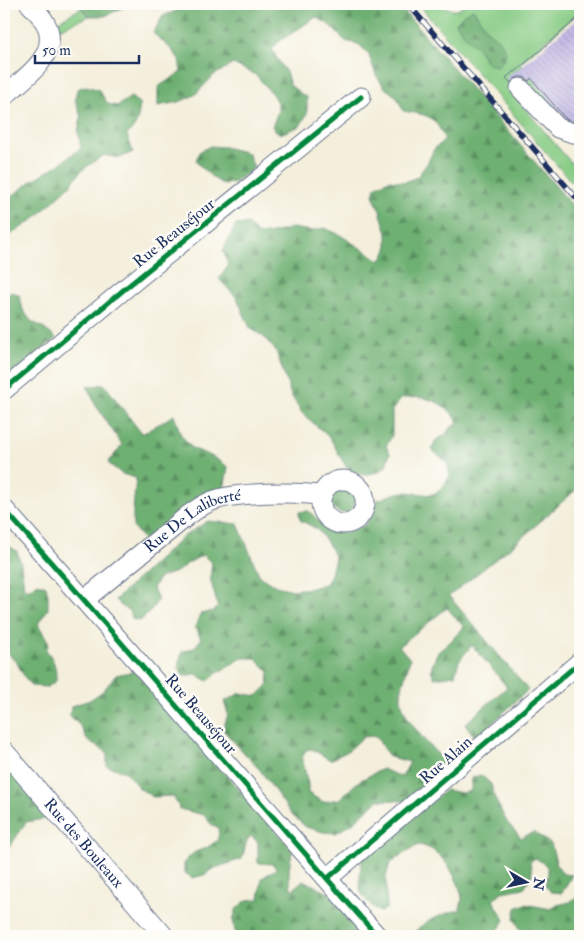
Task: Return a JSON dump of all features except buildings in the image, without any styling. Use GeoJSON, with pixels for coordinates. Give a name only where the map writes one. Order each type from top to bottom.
{"type":"FeatureCollection","features":[{"type":"Feature","properties":{"kind":"street"},"geometry":{"type":"LineString","coordinates":[[4,96],[38,67],[48,48],[50,38],[48,28],[30,4]]}},
{"type":"Feature","properties":{"kind":"street"},"geometry":{"type":"LineString","coordinates":[[520,88],[558,128],[563,131],[580,133]]}},
{"type":"Feature","properties":{"kind":"street","name":"Rue Beauséjour"},"geometry":{"type":"LineString","coordinates":[[4,390],[127,287],[361,97]]}},
{"type":"Feature","properties":{"kind":"street","name":"Rue De Laliberté"},"geometry":{"type":"LineString","coordinates":[[84,600],[186,517],[212,501],[222,498],[269,494],[322,496]]}},
{"type":"Feature","properties":{"kind":"street","name":"Rue Beauséjour"},"geometry":{"type":"LineString","coordinates":[[4,509],[377,936]]}},
{"type":"Feature","properties":{"kind":"street","name":"Rue Alain"},"geometry":{"type":"LineString","coordinates":[[328,878],[580,662]]}},
{"type":"Feature","properties":{"kind":"street","name":"Rue des Bouleaux"},"geometry":{"type":"LineString","coordinates":[[4,751],[164,936]]}},
{"type":"Feature","properties":{"kind":"green space"},"geometry":{"type":"Polygon","coordinates":[[[78,4],[131,4],[105,16],[89,16],[78,4]]]}},
{"type":"Feature","properties":{"kind":"green space"},"geometry":{"type":"Polygon","coordinates":[[[145,4],[172,4],[157,9],[145,4]]]}},
{"type":"Feature","properties":{"kind":"green space"},"geometry":{"type":"Polygon","coordinates":[[[178,4],[398,4],[580,214],[580,486],[516,543],[449,596],[528,690],[476,738],[465,724],[507,687],[472,645],[459,661],[455,675],[434,678],[431,669],[437,653],[464,627],[447,608],[399,646],[410,659],[401,698],[406,715],[418,732],[445,762],[407,801],[378,800],[353,823],[336,833],[323,832],[306,827],[292,815],[260,770],[223,730],[228,714],[224,702],[240,693],[257,696],[268,685],[269,672],[255,658],[242,658],[208,681],[196,674],[183,676],[178,668],[182,652],[194,648],[201,639],[195,627],[200,614],[214,611],[218,607],[210,578],[212,563],[203,555],[178,571],[159,578],[153,588],[158,600],[148,614],[140,621],[132,619],[129,611],[115,600],[184,536],[208,521],[238,524],[260,577],[276,586],[293,590],[312,588],[327,583],[335,558],[329,545],[317,529],[300,520],[299,512],[309,511],[322,524],[346,533],[364,526],[372,515],[377,500],[401,492],[436,493],[445,484],[450,475],[447,462],[432,450],[435,441],[458,423],[448,410],[439,403],[428,399],[402,398],[392,410],[392,436],[386,446],[390,453],[386,466],[379,472],[363,475],[353,472],[346,467],[330,438],[302,413],[291,395],[276,351],[264,337],[250,328],[237,298],[219,279],[228,266],[223,250],[236,225],[248,224],[258,235],[292,228],[311,231],[325,228],[340,235],[381,261],[387,250],[387,233],[373,195],[375,187],[389,180],[405,182],[417,177],[427,164],[434,149],[445,140],[438,125],[430,118],[425,115],[403,111],[397,97],[385,88],[376,75],[368,53],[358,44],[345,41],[328,24],[316,17],[280,41],[272,49],[286,72],[290,85],[307,97],[307,114],[300,126],[280,134],[272,127],[278,111],[278,104],[272,94],[256,75],[233,64],[214,75],[195,95],[179,102],[158,106],[158,87],[181,72],[179,59],[153,33],[163,16],[181,9],[178,4]],[[376,736],[363,737],[348,751],[330,760],[312,749],[306,750],[302,758],[308,784],[308,793],[323,802],[339,799],[359,781],[382,769],[402,777],[410,762],[390,757],[376,736]]]}},
{"type":"Feature","properties":{"kind":"green space"},"geometry":{"type":"Polygon","coordinates":[[[418,4],[440,4],[452,10],[458,10],[465,4],[580,4],[580,12],[520,63],[571,125],[555,118],[515,71],[507,78],[519,92],[516,98],[580,173],[580,192],[418,4]],[[473,9],[464,35],[478,49],[488,64],[487,30],[473,9]]]}},
{"type":"Feature","properties":{"kind":"green space"},"geometry":{"type":"Polygon","coordinates":[[[81,8],[89,16],[59,29],[55,23],[81,8]]]}},
{"type":"Feature","properties":{"kind":"green space"},"geometry":{"type":"Polygon","coordinates":[[[473,9],[487,30],[501,42],[506,52],[504,60],[497,66],[488,64],[456,23],[463,15],[473,9]]]}},
{"type":"Feature","properties":{"kind":"green space"},"geometry":{"type":"Polygon","coordinates":[[[86,86],[99,90],[108,104],[117,106],[131,97],[140,104],[137,121],[127,135],[133,152],[120,158],[104,155],[82,170],[69,187],[34,219],[4,239],[4,202],[81,148],[78,132],[81,117],[75,99],[77,89],[86,86]]]}},
{"type":"Feature","properties":{"kind":"green space"},"geometry":{"type":"Polygon","coordinates":[[[210,146],[224,147],[248,153],[254,168],[233,183],[223,184],[213,178],[196,161],[199,152],[210,146]]]}},
{"type":"Feature","properties":{"kind":"green space"},"geometry":{"type":"Polygon","coordinates":[[[13,292],[20,296],[23,310],[31,321],[56,338],[4,381],[4,295],[13,292]]]}},
{"type":"Feature","properties":{"kind":"green space"},"geometry":{"type":"Polygon","coordinates":[[[104,384],[142,434],[174,415],[181,435],[192,448],[213,457],[228,467],[224,490],[145,541],[133,527],[136,478],[122,474],[108,463],[122,445],[97,407],[87,387],[104,384]]]}},
{"type":"Feature","properties":{"kind":"green space"},"geometry":{"type":"Polygon","coordinates":[[[338,489],[348,489],[355,496],[355,506],[348,513],[338,513],[331,506],[331,496],[338,489]]]}},
{"type":"Feature","properties":{"kind":"green space"},"geometry":{"type":"Polygon","coordinates":[[[4,543],[17,551],[21,564],[24,588],[27,590],[38,583],[46,586],[48,609],[38,624],[49,643],[46,650],[56,672],[56,681],[47,687],[31,686],[17,663],[4,649],[4,543]]]}},
{"type":"Feature","properties":{"kind":"green space"},"geometry":{"type":"Polygon","coordinates":[[[135,671],[293,850],[289,870],[292,890],[303,880],[331,894],[368,936],[241,936],[235,932],[233,920],[237,908],[247,900],[259,899],[262,878],[276,869],[273,864],[258,863],[258,842],[251,836],[247,840],[242,859],[192,878],[184,872],[184,862],[195,852],[208,847],[218,840],[219,828],[211,824],[204,815],[180,809],[173,796],[153,797],[139,788],[126,772],[107,766],[107,752],[87,740],[81,727],[70,716],[71,706],[90,700],[103,691],[116,675],[135,671]]]}},
{"type":"Feature","properties":{"kind":"green space"},"geometry":{"type":"Polygon","coordinates":[[[4,765],[50,818],[26,822],[11,845],[4,852],[4,765]]]}},
{"type":"Feature","properties":{"kind":"green space"},"geometry":{"type":"Polygon","coordinates":[[[481,775],[491,784],[495,799],[507,822],[521,838],[534,832],[551,844],[557,865],[563,874],[572,875],[562,893],[551,892],[545,885],[548,868],[544,863],[535,858],[530,862],[532,874],[524,888],[502,892],[493,900],[505,920],[498,930],[478,936],[412,936],[426,922],[460,910],[462,898],[451,870],[442,858],[430,848],[419,845],[407,851],[390,863],[386,877],[387,908],[380,912],[366,901],[362,895],[360,880],[362,859],[446,790],[462,793],[471,791],[471,778],[481,775]]]}},
{"type":"Feature","properties":{"kind":"green space"},"geometry":{"type":"Polygon","coordinates":[[[580,894],[580,936],[535,936],[521,931],[514,918],[516,908],[525,904],[551,909],[557,905],[570,902],[580,894]]]}},
{"type":"Feature","properties":{"kind":"railway"},"geometry":{"type":"LineString","coordinates":[[408,4],[580,202]]}},
{"type":"Feature","properties":{"kind":"cycle path"},"geometry":{"type":"LineString","coordinates":[[4,390],[127,287],[361,97]]}},
{"type":"Feature","properties":{"kind":"cycle path"},"geometry":{"type":"LineString","coordinates":[[4,509],[377,936]]}},
{"type":"Feature","properties":{"kind":"cycle path"},"geometry":{"type":"LineString","coordinates":[[328,878],[580,662]]}}]}
